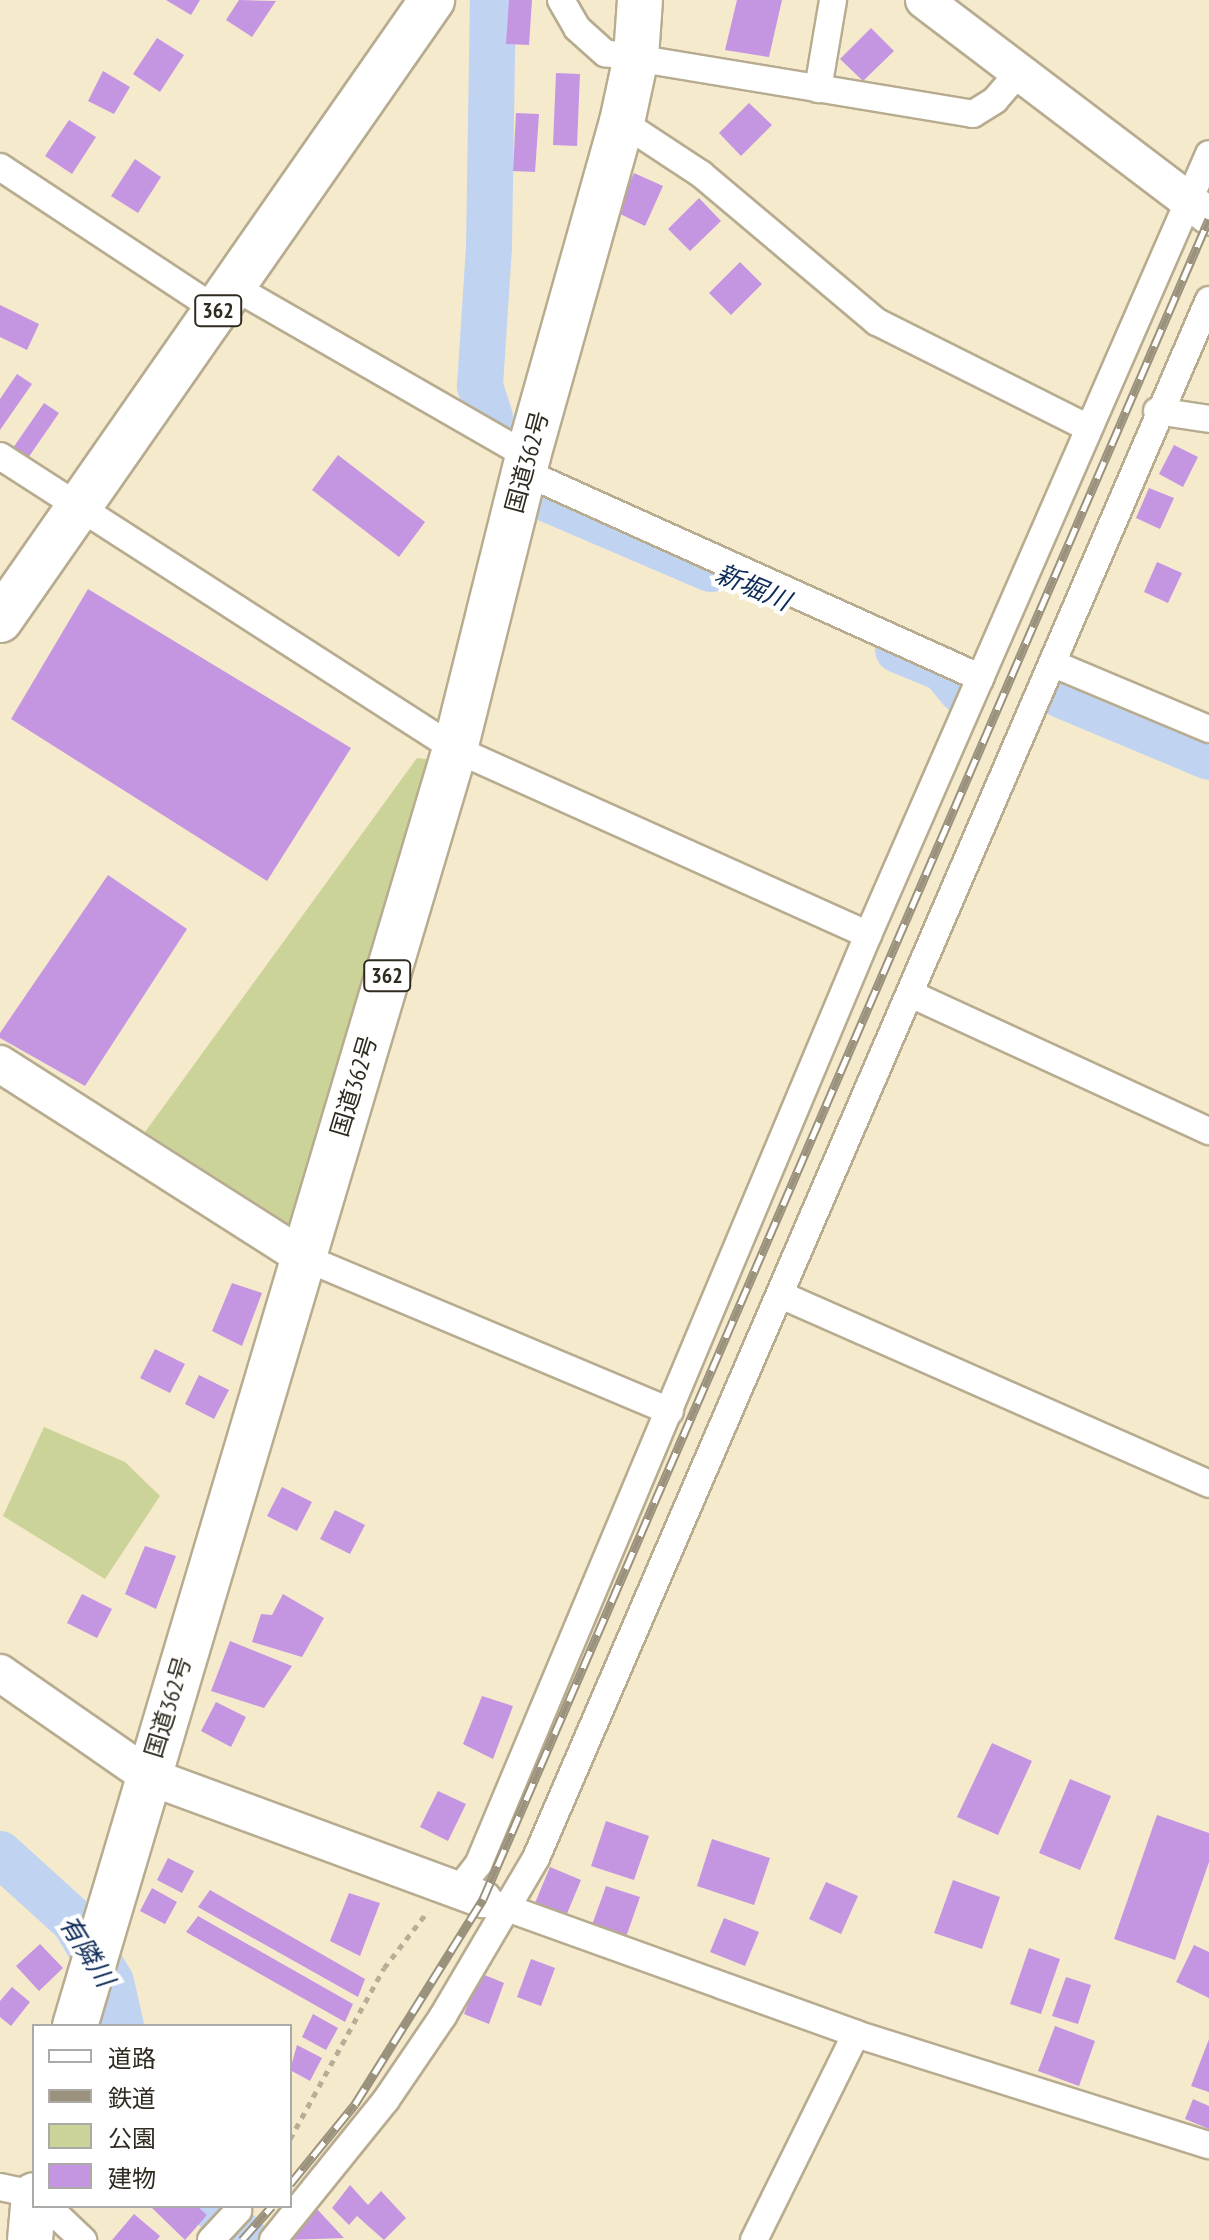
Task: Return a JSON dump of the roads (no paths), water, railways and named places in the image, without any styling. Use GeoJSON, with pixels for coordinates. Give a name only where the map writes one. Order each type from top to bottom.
{"type":"FeatureCollection","features":[{"type":"Feature","properties":{"kind":"highway","name":"362"},"geometry":{"type":"LineString","coordinates":[[0,620],[80,511],[432,0]]}},
{"type":"Feature","properties":{"kind":"highway","name":"国道362号"},"geometry":{"type":"LineString","coordinates":[[76,2024],[455,749],[526,464],[622,122],[636,57],[640,0]]}},
{"type":"Feature","properties":{"kind":"highway"},"geometry":{"type":"LineString","coordinates":[[30,2240],[33,2208]]}},
{"type":"Feature","properties":{"kind":"street"},"geometry":{"type":"LineString","coordinates":[[561,0],[577,28],[605,53],[973,114],[995,100],[1019,72]]}},
{"type":"Feature","properties":{"kind":"street"},"geometry":{"type":"LineString","coordinates":[[818,89],[833,0]]}},
{"type":"Feature","properties":{"kind":"street"},"geometry":{"type":"LineString","coordinates":[[924,0],[1199,209]]}},
{"type":"Feature","properties":{"kind":"street"},"geometry":{"type":"LineString","coordinates":[[622,122],[701,174],[877,322],[1087,427]]}},
{"type":"Feature","properties":{"kind":"street"},"geometry":{"type":"LineString","coordinates":[[273,2240],[386,2100],[474,1896],[478,1865],[868,935],[1087,427],[1199,209],[1209,154]]}},
{"type":"Feature","properties":{"kind":"street"},"geometry":{"type":"LineString","coordinates":[[0,167],[226,299],[526,464],[981,678]]}},
{"type":"Feature","properties":{"kind":"street"},"geometry":{"type":"LineString","coordinates":[[474,1896],[536,1858],[913,995],[1054,664],[1157,411],[1209,300]]}},
{"type":"Feature","properties":{"kind":"street"},"geometry":{"type":"LineString","coordinates":[[1157,411],[1209,419]]}},
{"type":"Feature","properties":{"kind":"street"},"geometry":{"type":"LineString","coordinates":[[0,456],[80,511],[455,749],[868,935]]}},
{"type":"Feature","properties":{"kind":"street"},"geometry":{"type":"LineString","coordinates":[[1054,664],[1209,729]]}},
{"type":"Feature","properties":{"kind":"street"},"geometry":{"type":"LineString","coordinates":[[913,995],[1209,1131]]}},
{"type":"Feature","properties":{"kind":"street"},"geometry":{"type":"LineString","coordinates":[[0,1064],[303,1257],[670,1411]]}},
{"type":"Feature","properties":{"kind":"street"},"geometry":{"type":"LineString","coordinates":[[781,1295],[1209,1484]]}},
{"type":"Feature","properties":{"kind":"street"},"geometry":{"type":"LineString","coordinates":[[0,1673],[148,1776],[856,2034],[1209,2145]]}},
{"type":"Feature","properties":{"kind":"street"},"geometry":{"type":"LineString","coordinates":[[754,2240],[856,2034]]}},
{"type":"Feature","properties":{"kind":"street"},"geometry":{"type":"LineString","coordinates":[[0,2187],[32,2194]]}},
{"type":"Feature","properties":{"kind":"street"},"geometry":{"type":"LineString","coordinates":[[49,2208],[83,2240]]}},
{"type":"Feature","properties":{"kind":"street"},"geometry":{"type":"LineString","coordinates":[[214,2236],[238,2211]]}},
{"type":"Feature","properties":{"kind":"waterway","name":"新堀川"},"geometry":{"type":"LineString","coordinates":[[490,417],[480,386],[489,247],[493,0]]}},
{"type":"Feature","properties":{"kind":"waterway","name":"新堀川"},"geometry":{"type":"LineString","coordinates":[[538,495],[711,569]]}},
{"type":"Feature","properties":{"kind":"waterway","name":"新堀川"},"geometry":{"type":"LineString","coordinates":[[898,650],[944,669],[961,690]]}},
{"type":"Feature","properties":{"kind":"waterway","name":"新堀川"},"geometry":{"type":"LineString","coordinates":[[1061,695],[1209,757]]}},
{"type":"Feature","properties":{"kind":"waterway","name":"有隣川"},"geometry":{"type":"LineString","coordinates":[[0,1854],[74,1921],[111,1982],[121,2024]]}},
{"type":"Feature","properties":{"kind":"waterway","name":"有隣川"},"geometry":{"type":"LineString","coordinates":[[214,2208],[246,2240]]}},
{"type":"Feature","properties":{"kind":"railway"},"geometry":{"type":"LineString","coordinates":[[292,2182],[355,2104],[483,1899],[1209,219]]}},
{"type":"Feature","properties":{"kind":"railway"},"geometry":{"type":"LineString","coordinates":[[242,2240],[270,2208]]}}]}
